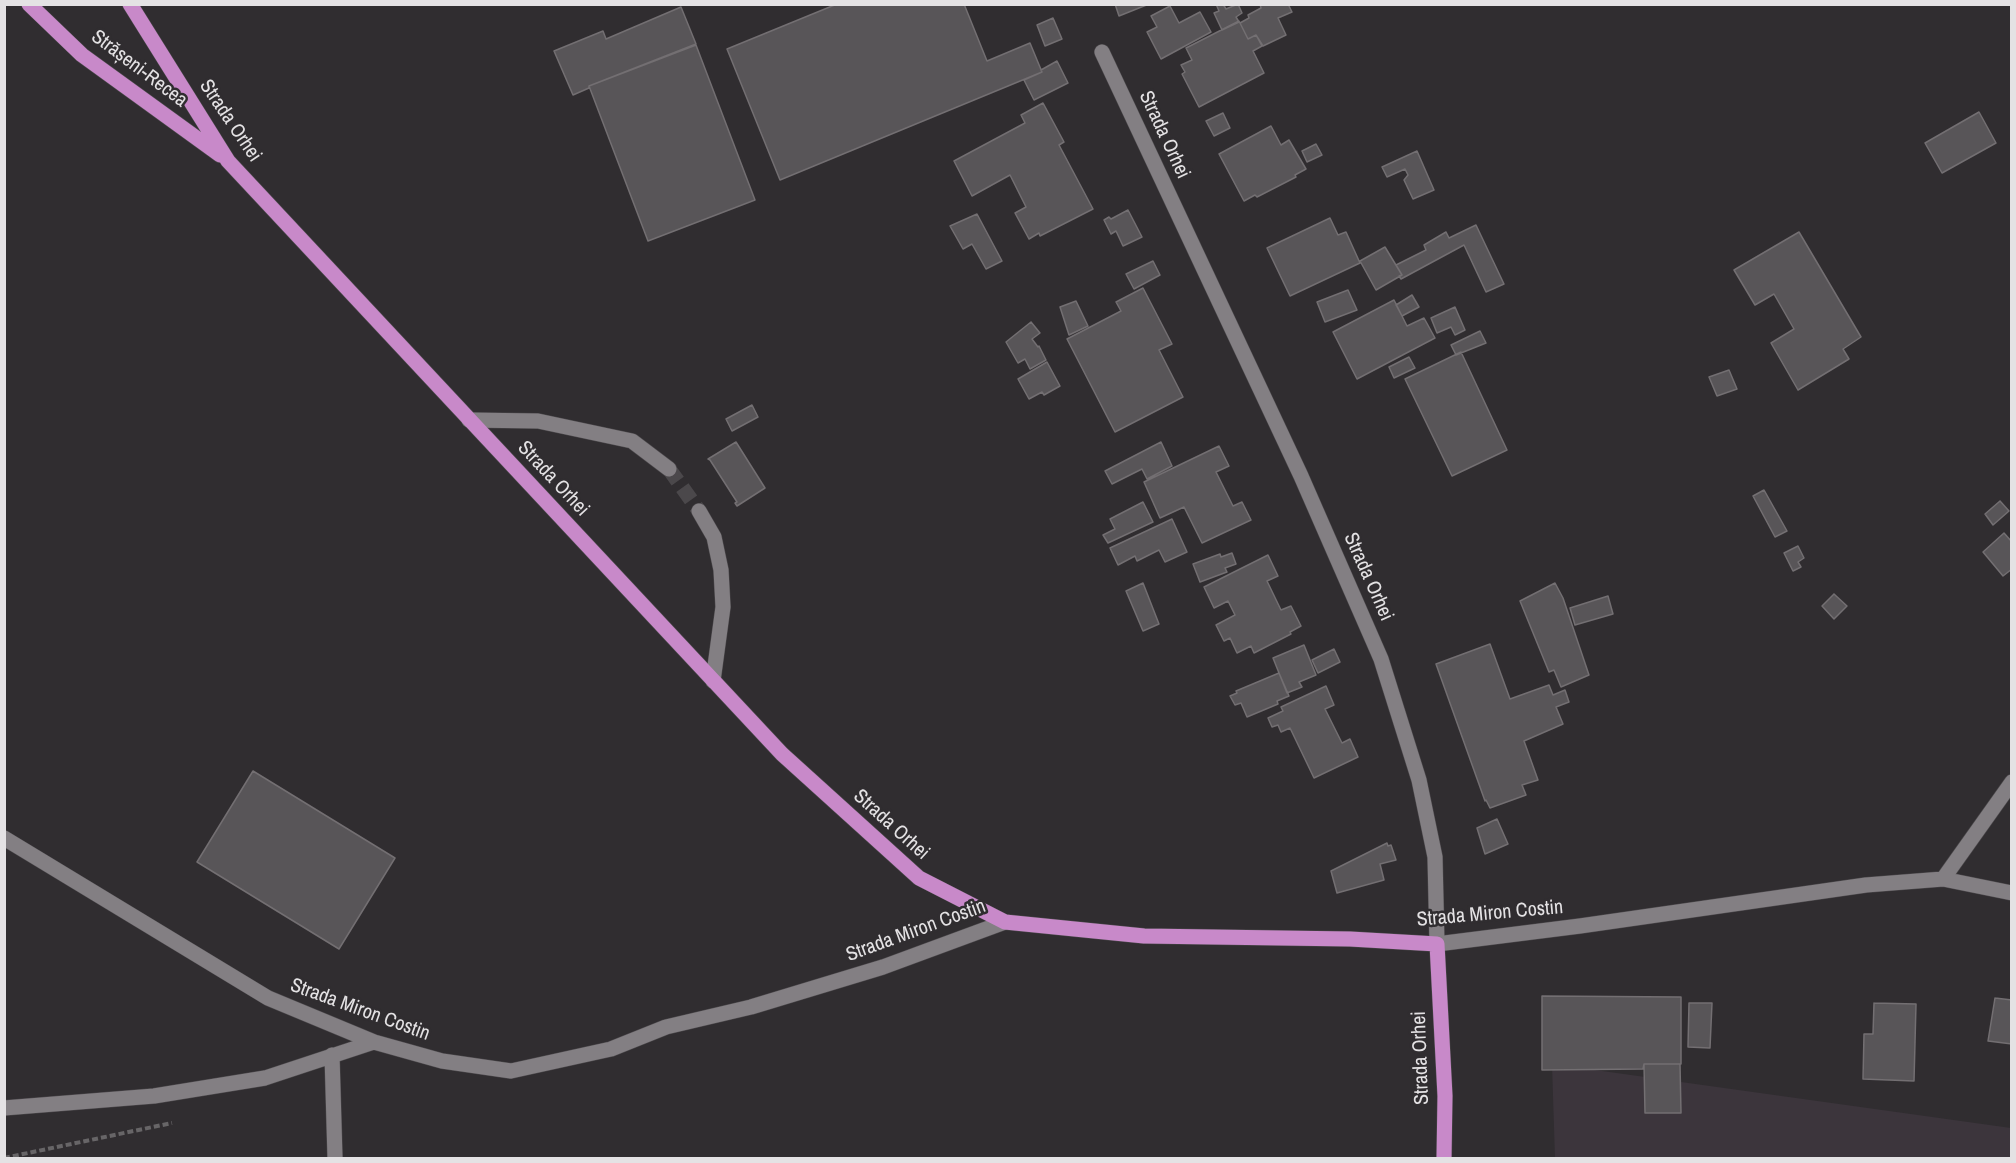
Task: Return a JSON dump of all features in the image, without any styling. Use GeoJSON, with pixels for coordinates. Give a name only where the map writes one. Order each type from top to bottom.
{"type":"FeatureCollection","features":[{"type":"Feature","properties":{"kind":"main road","name":"Strășeni-Recea"},"geometry":{"type":"LineString","coordinates":[[29,4],[82,55],[228,161]]}},
{"type":"Feature","properties":{"kind":"main road","name":"Strada Orhei"},"geometry":{"type":"LineString","coordinates":[[130,4],[228,161],[782,754],[919,878],[1005,921]]}},
{"type":"Feature","properties":{"kind":"main road","name":"Strada Miron Costin"},"geometry":{"type":"LineString","coordinates":[[1005,921],[1144,936],[1350,939],[1437,944]]}},
{"type":"Feature","properties":{"kind":"main road","name":"Strada Orhei"},"geometry":{"type":"LineString","coordinates":[[1437,944],[1445,1096],[1444,1158]]}},
{"type":"Feature","properties":{"kind":"street","name":"Strada Orhei"},"geometry":{"type":"LineString","coordinates":[[1102,52],[1296,465],[1381,659],[1419,780],[1433,846],[1437,944]]}},
{"type":"Feature","properties":{"kind":"street"},"geometry":{"type":"LineString","coordinates":[[469,420],[538,421],[632,441],[669,469]]}},
{"type":"Feature","properties":{"kind":"street"},"geometry":{"type":"LineString","coordinates":[[699,511],[714,537],[721,570],[723,607],[713,681]]}},
{"type":"Feature","properties":{"kind":"street"},"geometry":{"type":"LineString","coordinates":[[1943,879],[2012,782]]}},
{"type":"Feature","properties":{"kind":"street","name":"Strada Miron Costin"},"geometry":{"type":"LineString","coordinates":[[4,838],[268,998],[374,1042],[442,1061],[511,1071],[611,1049],[666,1027],[784,997],[883,967],[1005,921]]}},
{"type":"Feature","properties":{"kind":"street","name":"Strada Miron Costin"},"geometry":{"type":"LineString","coordinates":[[1437,944],[1866,885],[1943,879],[2012,893]]}},
{"type":"Feature","properties":{"kind":"street"},"geometry":{"type":"LineString","coordinates":[[4,1108],[154,1096],[265,1078],[374,1042]]}},
{"type":"Feature","properties":{"kind":"street"},"geometry":{"type":"LineString","coordinates":[[332,1056],[335,1158]]}},
{"type":"Feature","properties":{"kind":"shaded area"},"geometry":{"type":"Polygon","coordinates":[[[1552,1064],[2011,1128],[2011,1158],[1555,1158],[1552,1064]]]}},
{"type":"Feature","properties":{"kind":"building"},"geometry":{"type":"Polygon","coordinates":[[[837,4],[964,4],[987,61],[1030,43],[1042,72],[780,180],[727,49],[837,4]]]}},
{"type":"Feature","properties":{"kind":"building"},"geometry":{"type":"Polygon","coordinates":[[[1115,4],[1149,4],[1119,16],[1115,4]]]}},
{"type":"Feature","properties":{"kind":"building"},"geometry":{"type":"Polygon","coordinates":[[[1216,4],[1223,4],[1226,9],[1238,4],[1242,13],[1236,17],[1239,22],[1222,30],[1214,13],[1219,11],[1216,4]]]}},
{"type":"Feature","properties":{"kind":"building"},"geometry":{"type":"Polygon","coordinates":[[[1260,4],[1288,4],[1292,12],[1278,18],[1286,35],[1263,46],[1256,35],[1248,39],[1240,23],[1249,18],[1248,15],[1261,8],[1260,4]]]}},
{"type":"Feature","properties":{"kind":"building"},"geometry":{"type":"Polygon","coordinates":[[[1170,6],[1179,23],[1200,12],[1211,32],[1161,59],[1147,32],[1157,27],[1151,16],[1170,6]]]}},
{"type":"Feature","properties":{"kind":"building"},"geometry":{"type":"Polygon","coordinates":[[[681,7],[696,44],[589,86],[573,95],[554,51],[603,31],[606,39],[681,7]]]}},
{"type":"Feature","properties":{"kind":"building"},"geometry":{"type":"Polygon","coordinates":[[[1053,18],[1062,39],[1045,46],[1037,25],[1053,18]]]}},
{"type":"Feature","properties":{"kind":"building"},"geometry":{"type":"Polygon","coordinates":[[[1239,21],[1248,39],[1256,35],[1262,46],[1253,51],[1264,73],[1199,107],[1182,74],[1185,72],[1181,65],[1192,60],[1186,48],[1239,21]]]}},
{"type":"Feature","properties":{"kind":"building"},"geometry":{"type":"Polygon","coordinates":[[[696,45],[755,200],[648,241],[589,86],[696,45]]]}},
{"type":"Feature","properties":{"kind":"building"},"geometry":{"type":"Polygon","coordinates":[[[1057,61],[1068,83],[1034,100],[1024,80],[1042,72],[1041,70],[1057,61]]]}},
{"type":"Feature","properties":{"kind":"building"},"geometry":{"type":"Polygon","coordinates":[[[1043,103],[1064,142],[1059,145],[1093,209],[1040,236],[1039,233],[1029,239],[1015,213],[1026,207],[1010,175],[972,196],[954,161],[1025,123],[1021,115],[1043,103]]]}},
{"type":"Feature","properties":{"kind":"building"},"geometry":{"type":"Polygon","coordinates":[[[1979,112],[1996,143],[1942,173],[1925,143],[1979,112]]]}},
{"type":"Feature","properties":{"kind":"building"},"geometry":{"type":"Polygon","coordinates":[[[1223,113],[1230,128],[1214,136],[1206,121],[1223,113]]]}},
{"type":"Feature","properties":{"kind":"building"},"geometry":{"type":"Polygon","coordinates":[[[1271,126],[1281,145],[1289,140],[1306,169],[1295,175],[1296,177],[1257,197],[1255,195],[1244,201],[1219,154],[1271,126]]]}},
{"type":"Feature","properties":{"kind":"building"},"geometry":{"type":"Polygon","coordinates":[[[1316,144],[1322,155],[1307,162],[1302,151],[1316,144]]]}},
{"type":"Feature","properties":{"kind":"building"},"geometry":{"type":"Polygon","coordinates":[[[1417,151],[1434,190],[1413,199],[1404,180],[1408,175],[1405,169],[1387,177],[1382,167],[1417,151]]]}},
{"type":"Feature","properties":{"kind":"building"},"geometry":{"type":"Polygon","coordinates":[[[1128,210],[1142,237],[1123,246],[1116,231],[1111,234],[1104,220],[1128,210]]]}},
{"type":"Feature","properties":{"kind":"building"},"geometry":{"type":"Polygon","coordinates":[[[977,214],[1002,261],[986,269],[972,244],[963,249],[950,226],[977,214]]]}},
{"type":"Feature","properties":{"kind":"building"},"geometry":{"type":"Polygon","coordinates":[[[1330,218],[1338,235],[1346,232],[1360,263],[1290,296],[1267,248],[1330,218]]]}},
{"type":"Feature","properties":{"kind":"building"},"geometry":{"type":"Polygon","coordinates":[[[1476,225],[1504,284],[1486,292],[1464,245],[1401,279],[1399,276],[1402,275],[1396,265],[1426,250],[1424,245],[1446,232],[1449,238],[1476,225]]]}},
{"type":"Feature","properties":{"kind":"building"},"geometry":{"type":"Polygon","coordinates":[[[1799,232],[1861,337],[1843,349],[1849,359],[1798,390],[1771,343],[1794,329],[1774,294],[1755,305],[1734,270],[1799,232]]]}},
{"type":"Feature","properties":{"kind":"building"},"geometry":{"type":"Polygon","coordinates":[[[1385,247],[1402,275],[1376,290],[1360,261],[1385,247]]]}},
{"type":"Feature","properties":{"kind":"building"},"geometry":{"type":"Polygon","coordinates":[[[1153,261],[1160,275],[1134,289],[1126,274],[1153,261]]]}},
{"type":"Feature","properties":{"kind":"building"},"geometry":{"type":"Polygon","coordinates":[[[1143,288],[1172,344],[1159,350],[1183,397],[1115,432],[1067,339],[1121,311],[1116,302],[1143,288]]]}},
{"type":"Feature","properties":{"kind":"building"},"geometry":{"type":"Polygon","coordinates":[[[1348,290],[1357,310],[1325,322],[1317,302],[1348,290]]]}},
{"type":"Feature","properties":{"kind":"building"},"geometry":{"type":"Polygon","coordinates":[[[1412,295],[1419,307],[1402,316],[1396,305],[1412,295]]]}},
{"type":"Feature","properties":{"kind":"building"},"geometry":{"type":"Polygon","coordinates":[[[1394,300],[1407,326],[1424,318],[1435,338],[1357,379],[1333,332],[1394,300]]]}},
{"type":"Feature","properties":{"kind":"building"},"geometry":{"type":"Polygon","coordinates":[[[1076,301],[1088,326],[1069,335],[1060,307],[1076,301]]]}},
{"type":"Feature","properties":{"kind":"building"},"geometry":{"type":"Polygon","coordinates":[[[1455,307],[1465,330],[1455,335],[1451,327],[1437,333],[1431,318],[1455,307]]]}},
{"type":"Feature","properties":{"kind":"building"},"geometry":{"type":"Polygon","coordinates":[[[1031,322],[1040,333],[1032,339],[1039,346],[1046,360],[1030,369],[1025,359],[1018,363],[1006,342],[1031,322]]]}},
{"type":"Feature","properties":{"kind":"building"},"geometry":{"type":"Polygon","coordinates":[[[1480,331],[1486,343],[1456,355],[1451,345],[1480,331]]]}},
{"type":"Feature","properties":{"kind":"building"},"geometry":{"type":"Polygon","coordinates":[[[1461,352],[1507,450],[1452,476],[1405,379],[1461,352]]]}},
{"type":"Feature","properties":{"kind":"building"},"geometry":{"type":"Polygon","coordinates":[[[1409,357],[1415,368],[1394,378],[1389,367],[1409,357]]]}},
{"type":"Feature","properties":{"kind":"building"},"geometry":{"type":"Polygon","coordinates":[[[1047,362],[1060,386],[1044,395],[1042,392],[1029,399],[1018,379],[1047,362]]]}},
{"type":"Feature","properties":{"kind":"building"},"geometry":{"type":"Polygon","coordinates":[[[1729,370],[1737,389],[1717,396],[1709,377],[1729,370]]]}},
{"type":"Feature","properties":{"kind":"building"},"geometry":{"type":"Polygon","coordinates":[[[752,405],[758,417],[732,431],[726,419],[752,405]]]}},
{"type":"Feature","properties":{"kind":"building"},"geometry":{"type":"Polygon","coordinates":[[[736,442],[765,488],[737,506],[735,503],[737,502],[708,459],[736,442]]]}},
{"type":"Feature","properties":{"kind":"building"},"geometry":{"type":"Polygon","coordinates":[[[1161,442],[1172,466],[1147,479],[1142,469],[1112,484],[1105,471],[1161,442]]]}},
{"type":"Feature","properties":{"kind":"building"},"geometry":{"type":"Polygon","coordinates":[[[1219,446],[1229,466],[1216,472],[1233,506],[1242,502],[1251,520],[1202,543],[1184,507],[1160,518],[1144,482],[1219,446]]]}},
{"type":"Feature","properties":{"kind":"building"},"geometry":{"type":"Polygon","coordinates":[[[1764,490],[1787,531],[1775,537],[1753,496],[1764,490]]]}},
{"type":"Feature","properties":{"kind":"building"},"geometry":{"type":"Polygon","coordinates":[[[2000,501],[2009,511],[1993,525],[1985,514],[2000,501]]]}},
{"type":"Feature","properties":{"kind":"building"},"geometry":{"type":"Polygon","coordinates":[[[1143,502],[1153,522],[1108,543],[1103,535],[1115,529],[1110,519],[1143,502]]]}},
{"type":"Feature","properties":{"kind":"building"},"geometry":{"type":"Polygon","coordinates":[[[1172,519],[1187,552],[1165,562],[1159,550],[1137,561],[1135,556],[1118,565],[1110,548],[1172,519]]]}},
{"type":"Feature","properties":{"kind":"building"},"geometry":{"type":"Polygon","coordinates":[[[2004,533],[2012,542],[2012,569],[2003,576],[1983,552],[2004,533]]]}},
{"type":"Feature","properties":{"kind":"building"},"geometry":{"type":"Polygon","coordinates":[[[1798,546],[1804,558],[1798,562],[1801,567],[1793,571],[1784,553],[1798,546]]]}},
{"type":"Feature","properties":{"kind":"building"},"geometry":{"type":"Polygon","coordinates":[[[1232,553],[1236,564],[1225,568],[1227,572],[1200,582],[1193,564],[1220,554],[1221,557],[1232,553]]]}},
{"type":"Feature","properties":{"kind":"building"},"geometry":{"type":"Polygon","coordinates":[[[1268,555],[1278,576],[1267,581],[1281,610],[1291,606],[1301,626],[1290,632],[1291,634],[1254,653],[1251,646],[1237,653],[1230,638],[1224,641],[1216,625],[1235,615],[1228,601],[1214,608],[1204,587],[1268,555]]]}},
{"type":"Feature","properties":{"kind":"building"},"geometry":{"type":"Polygon","coordinates":[[[1143,583],[1159,624],[1143,631],[1126,591],[1143,583]]]}},
{"type":"Feature","properties":{"kind":"building"},"geometry":{"type":"Polygon","coordinates":[[[1555,583],[1563,598],[1589,675],[1561,687],[1554,670],[1549,672],[1520,601],[1555,583]]]}},
{"type":"Feature","properties":{"kind":"building"},"geometry":{"type":"Polygon","coordinates":[[[1834,594],[1847,606],[1834,619],[1822,606],[1834,594]]]}},
{"type":"Feature","properties":{"kind":"building"},"geometry":{"type":"Polygon","coordinates":[[[1608,596],[1613,614],[1575,625],[1570,608],[1608,596]]]}},
{"type":"Feature","properties":{"kind":"building"},"geometry":{"type":"Polygon","coordinates":[[[1490,644],[1510,699],[1549,685],[1553,695],[1565,690],[1569,702],[1556,707],[1563,724],[1524,741],[1538,780],[1522,785],[1526,795],[1490,808],[1485,801],[1436,664],[1490,644]]]}},
{"type":"Feature","properties":{"kind":"building"},"geometry":{"type":"Polygon","coordinates":[[[1304,645],[1316,675],[1299,682],[1302,687],[1287,693],[1273,658],[1304,645]]]}},
{"type":"Feature","properties":{"kind":"building"},"geometry":{"type":"Polygon","coordinates":[[[1334,649],[1340,662],[1318,673],[1312,660],[1334,649]]]}},
{"type":"Feature","properties":{"kind":"building"},"geometry":{"type":"Polygon","coordinates":[[[1279,673],[1289,696],[1277,701],[1278,704],[1247,717],[1241,703],[1235,705],[1230,696],[1237,693],[1236,691],[1279,673]]]}},
{"type":"Feature","properties":{"kind":"building"},"geometry":{"type":"Polygon","coordinates":[[[1326,686],[1334,705],[1325,709],[1342,743],[1350,739],[1358,757],[1314,778],[1290,728],[1281,732],[1278,725],[1272,727],[1268,718],[1283,711],[1281,707],[1326,686]]]}},
{"type":"Feature","properties":{"kind":"building"},"geometry":{"type":"Polygon","coordinates":[[[253,771],[395,858],[339,949],[197,862],[253,771]]]}},
{"type":"Feature","properties":{"kind":"building"},"geometry":{"type":"Polygon","coordinates":[[[1497,819],[1508,844],[1485,854],[1477,828],[1497,819]]]}},
{"type":"Feature","properties":{"kind":"building"},"geometry":{"type":"Polygon","coordinates":[[[1387,843],[1388,846],[1391,845],[1396,860],[1380,864],[1384,880],[1337,893],[1331,871],[1387,843]]]}},
{"type":"Feature","properties":{"kind":"building"},"geometry":{"type":"Polygon","coordinates":[[[1542,996],[1681,997],[1681,1064],[1644,1064],[1643,1069],[1542,1070],[1542,996]]]}},
{"type":"Feature","properties":{"kind":"building"},"geometry":{"type":"Polygon","coordinates":[[[1995,998],[2012,1000],[2012,1044],[1988,1041],[1995,998]]]}},
{"type":"Feature","properties":{"kind":"building"},"geometry":{"type":"Polygon","coordinates":[[[1689,1003],[1712,1003],[1710,1048],[1688,1047],[1689,1003]]]}},
{"type":"Feature","properties":{"kind":"building"},"geometry":{"type":"Polygon","coordinates":[[[1874,1003],[1916,1004],[1914,1081],[1863,1079],[1864,1034],[1873,1034],[1874,1003]]]}},
{"type":"Feature","properties":{"kind":"building"},"geometry":{"type":"Polygon","coordinates":[[[1644,1064],[1680,1064],[1681,1113],[1645,1113],[1644,1064]]]}},
{"type":"Feature","properties":{"kind":"tunnel"},"geometry":{"type":"LineString","coordinates":[[669,469],[699,511]]}}]}
